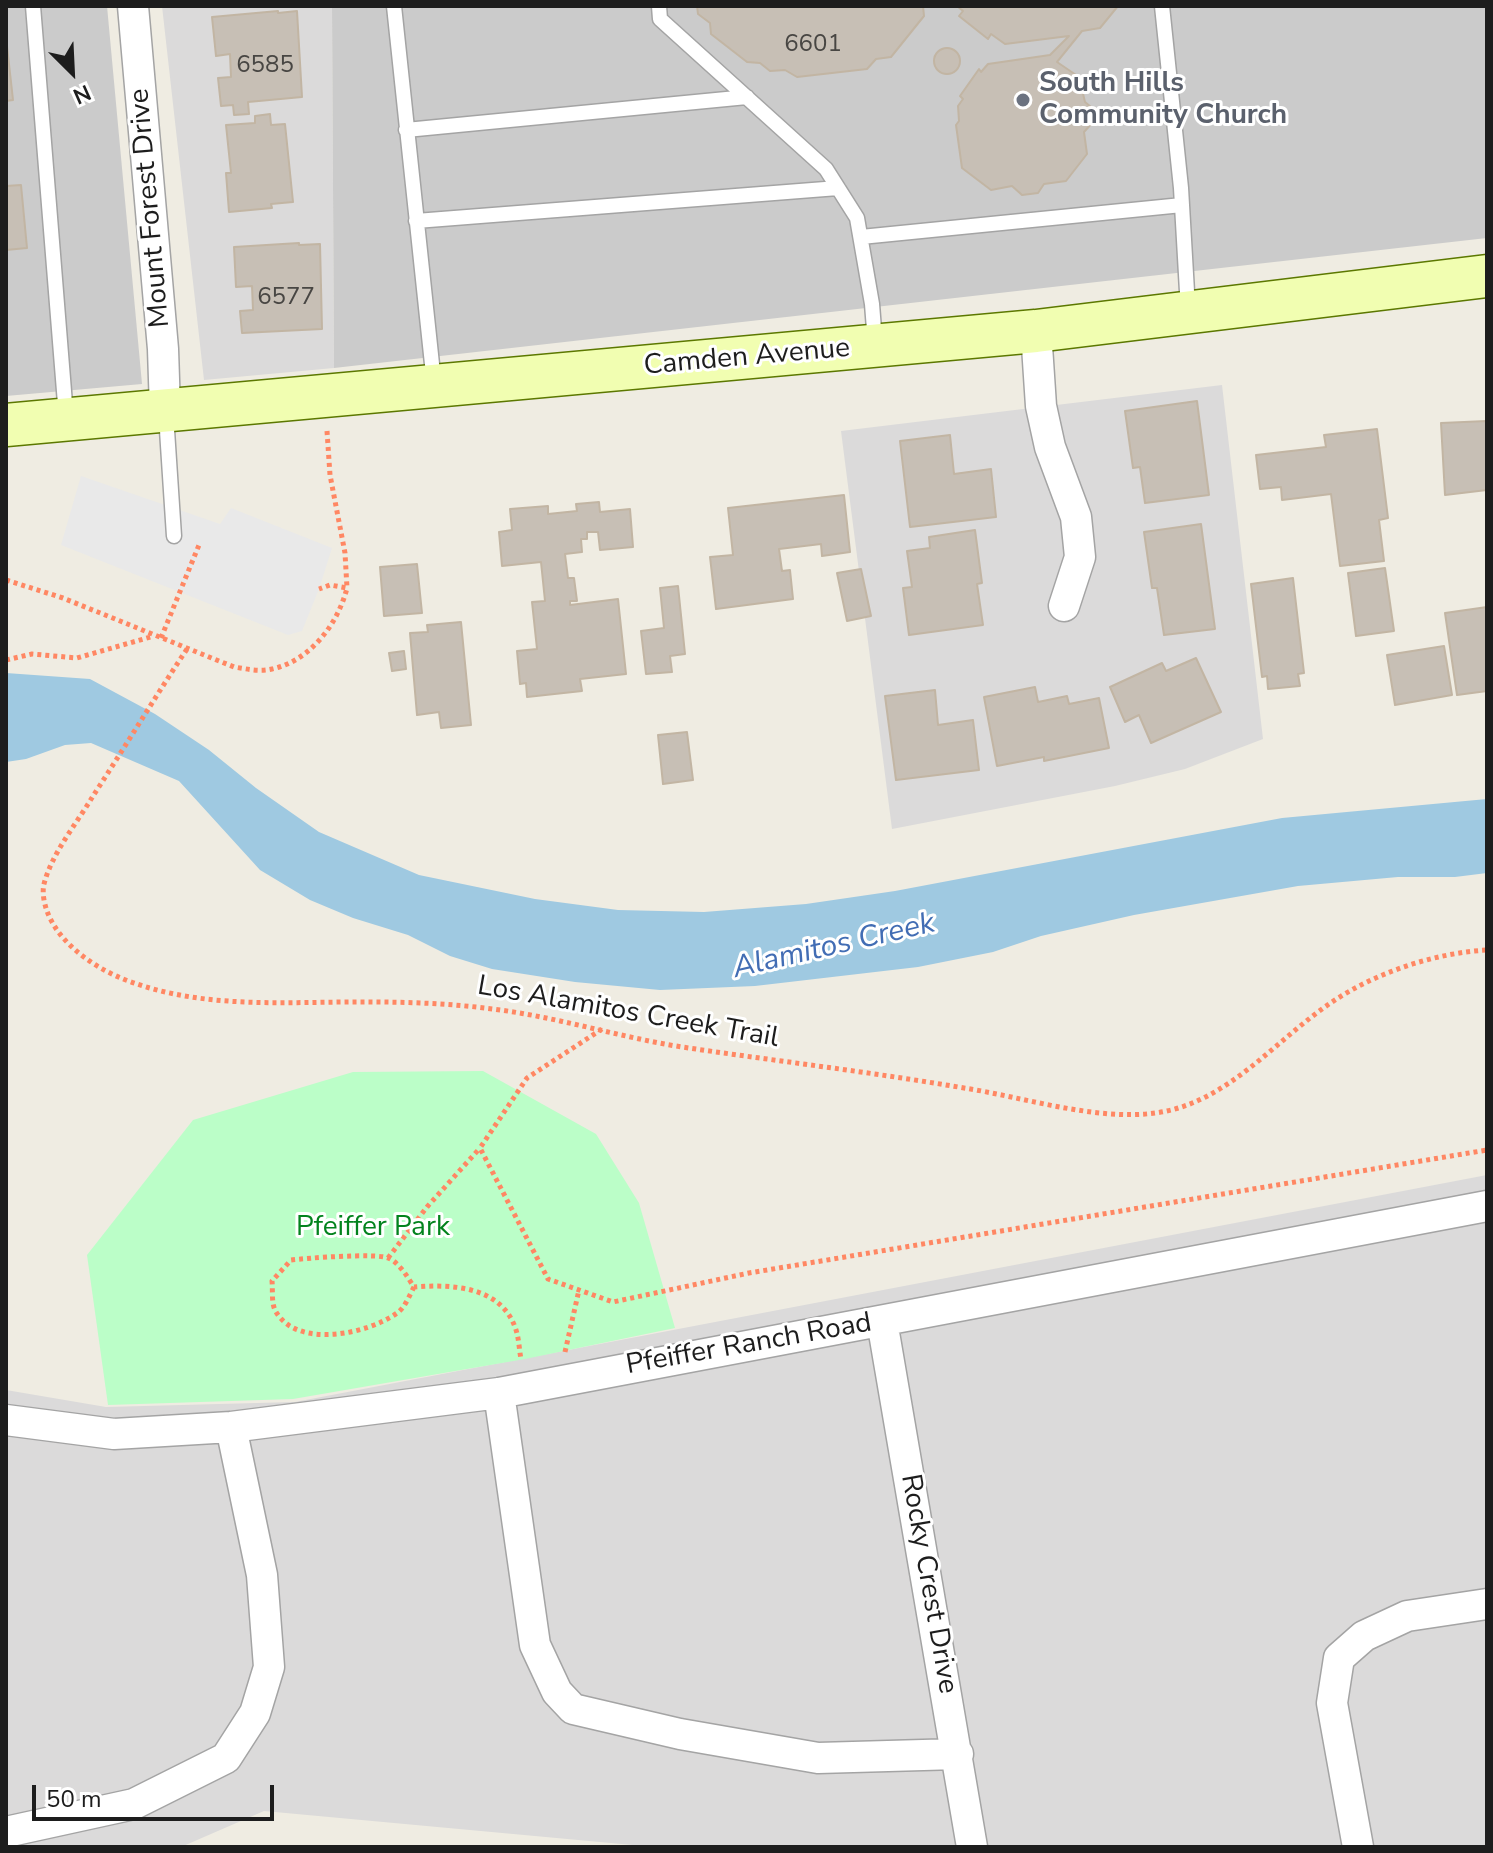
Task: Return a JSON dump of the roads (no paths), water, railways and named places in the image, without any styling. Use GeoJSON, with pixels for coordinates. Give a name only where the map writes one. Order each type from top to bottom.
{"type":"FeatureCollection","features":[{"type":"Feature","properties":{"kind":"street","name":"Mount Forest Drive"},"geometry":{"type":"LineString","coordinates":[[133,6],[163,349],[165,410]]}},
{"type":"Feature","properties":{"kind":"street","name":"Camden Avenue"},"geometry":{"type":"LineString","coordinates":[[6,425],[1036,331],[1487,276]]}},
{"type":"Feature","properties":{"kind":"street"},"geometry":{"type":"LineString","coordinates":[[1036,331],[1041,406],[1050,447],[1076,517],[1080,557],[1064,606]]}},
{"type":"Feature","properties":{"kind":"street","name":"Pfeiffer Ranch Road"},"geometry":{"type":"LineString","coordinates":[[6,1420],[114,1434],[231,1427],[512,1391],[1487,1206]]}},
{"type":"Feature","properties":{"kind":"street","name":"Rocky Crest Drive"},"geometry":{"type":"LineString","coordinates":[[882,1321],[972,1847]]}},
{"type":"Feature","properties":{"kind":"street"},"geometry":{"type":"LineString","coordinates":[[512,1391],[535,1645],[557,1692],[573,1709],[680,1734],[818,1758],[958,1754]]}},
{"type":"Feature","properties":{"kind":"street"},"geometry":{"type":"LineString","coordinates":[[6,1832],[134,1804],[226,1758],[255,1713],[269,1667],[262,1575],[231,1427]]}},
{"type":"Feature","properties":{"kind":"street"},"geometry":{"type":"LineString","coordinates":[[1358,1847],[1332,1703],[1339,1658],[1364,1636],[1407,1616],[1487,1604]]}},
{"type":"Feature","properties":{"kind":"lane"},"geometry":{"type":"LineString","coordinates":[[33,6],[66,420]]}},
{"type":"Feature","properties":{"kind":"lane"},"geometry":{"type":"LineString","coordinates":[[394,6],[434,386]]}},
{"type":"Feature","properties":{"kind":"lane"},"geometry":{"type":"LineString","coordinates":[[659,6],[660,19],[826,169],[857,218],[875,347]]}},
{"type":"Feature","properties":{"kind":"lane"},"geometry":{"type":"LineString","coordinates":[[1162,6],[1181,188],[1189,313]]}},
{"type":"Feature","properties":{"kind":"lane"},"geometry":{"type":"LineString","coordinates":[[406,130],[747,97]]}},
{"type":"Feature","properties":{"kind":"lane"},"geometry":{"type":"LineString","coordinates":[[416,221],[838,188]]}},
{"type":"Feature","properties":{"kind":"lane"},"geometry":{"type":"LineString","coordinates":[[861,237],[1182,205]]}},
{"type":"Feature","properties":{"kind":"lane"},"geometry":{"type":"LineString","coordinates":[[165,410],[174,536]]}},
{"type":"Feature","properties":{"kind":"water","name":"Alamitos Creek"},"geometry":{"type":"Polygon","coordinates":[[[6,673],[90,679],[155,714],[209,750],[319,832],[419,875],[535,899],[618,910],[704,912],[806,904],[895,891],[1282,818],[1487,799],[1487,873],[1298,886],[1134,915],[1041,936],[993,952],[918,967],[755,986],[660,990],[575,982],[492,969],[450,956],[408,935],[353,918],[310,900],[260,870],[179,781],[91,743],[65,745],[26,759],[6,762],[6,673]]]}},
{"type":"Feature","properties":{"kind":"place","name":"South Hills Community Church"},"geometry":{"type":"Point","coordinates":[1023,100]}},
{"type":"Feature","properties":{"kind":"park label","name":"Pfeiffer Park"},"geometry":{"type":"Point","coordinates":[373,1228]}}]}
